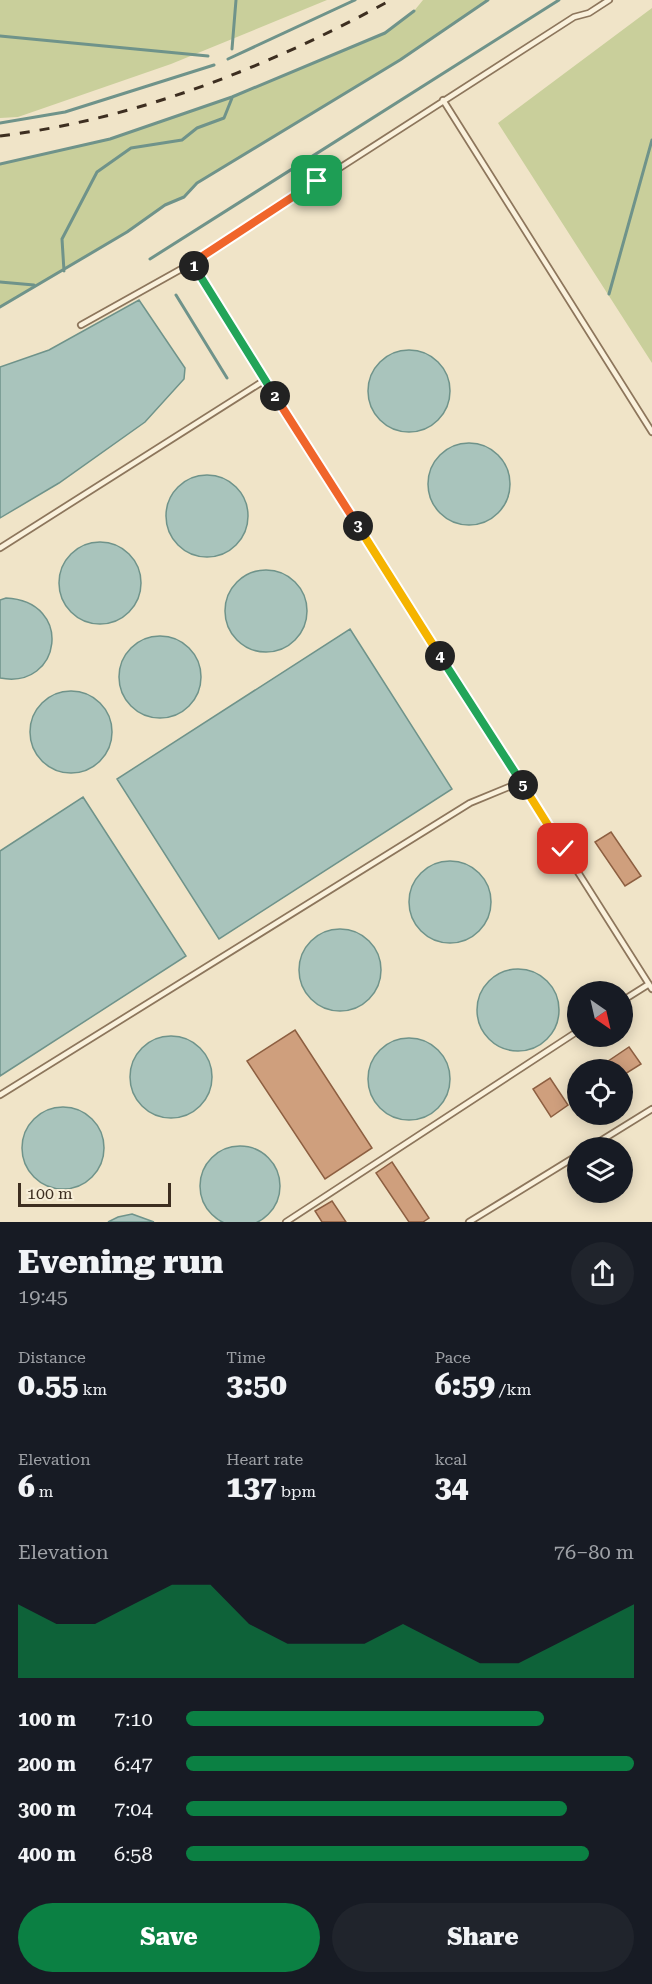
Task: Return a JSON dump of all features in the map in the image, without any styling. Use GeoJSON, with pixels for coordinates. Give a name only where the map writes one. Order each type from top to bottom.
{"type":"FeatureCollection","features":[{"type":"Feature","properties":{"kind":"lane"},"geometry":{"type":"LineString","coordinates":[[81,325],[192,263],[574,17],[589,13],[609,0]]}},
{"type":"Feature","properties":{"kind":"lane"},"geometry":{"type":"LineString","coordinates":[[443,100],[652,432]]}},
{"type":"Feature","properties":{"kind":"lane"},"geometry":{"type":"LineString","coordinates":[[192,263],[650,986],[633,995]]}},
{"type":"Feature","properties":{"kind":"lane"},"geometry":{"type":"LineString","coordinates":[[0,548],[265,380]]}},
{"type":"Feature","properties":{"kind":"lane"},"geometry":{"type":"LineString","coordinates":[[0,1095],[470,803],[521,782]]}},
{"type":"Feature","properties":{"kind":"lane"},"geometry":{"type":"LineString","coordinates":[[286,1222],[567,1037]]}},
{"type":"Feature","properties":{"kind":"lane"},"geometry":{"type":"LineString","coordinates":[[607,1137],[652,1109]]}},
{"type":"Feature","properties":{"kind":"lane"},"geometry":{"type":"LineString","coordinates":[[469,1222],[567,1162]]}},
{"type":"Feature","properties":{"kind":"green space"},"geometry":{"type":"Polygon","coordinates":[[[0,0],[327,0],[171,64],[18,117],[0,118],[0,0]]]}},
{"type":"Feature","properties":{"kind":"green space"},"geometry":{"type":"Polygon","coordinates":[[[423,0],[488,0],[400,60],[197,183],[184,197],[165,205],[127,232],[0,307],[0,164],[110,139],[232,97],[385,33],[414,11],[423,0]]]}},
{"type":"Feature","properties":{"kind":"green space"},"geometry":{"type":"Polygon","coordinates":[[[652,8],[652,363],[498,123],[652,8]]]}},
{"type":"Feature","properties":{"kind":"water"},"geometry":{"type":"Polygon","coordinates":[[[139,300],[185,368],[184,379],[145,422],[59,483],[0,518],[0,367],[49,350],[139,300]]]}},
{"type":"Feature","properties":{"kind":"water"},"geometry":{"type":"Polygon","coordinates":[[[409,350],[425,353],[438,362],[447,375],[450,391],[447,407],[438,420],[425,429],[409,432],[393,429],[380,420],[371,407],[368,391],[371,375],[380,362],[393,353],[409,350]]]}},
{"type":"Feature","properties":{"kind":"water"},"geometry":{"type":"Polygon","coordinates":[[[469,443],[485,446],[498,455],[507,468],[510,484],[507,500],[498,513],[485,522],[469,525],[453,522],[440,513],[431,500],[428,484],[431,468],[440,455],[453,446],[469,443]]]}},
{"type":"Feature","properties":{"kind":"water"},"geometry":{"type":"Polygon","coordinates":[[[207,475],[223,478],[236,487],[245,500],[248,516],[245,532],[236,545],[223,554],[207,557],[191,554],[178,545],[169,532],[166,516],[169,500],[178,487],[191,478],[207,475]]]}},
{"type":"Feature","properties":{"kind":"water"},"geometry":{"type":"Polygon","coordinates":[[[100,542],[116,545],[129,554],[138,567],[141,583],[138,599],[129,612],[116,621],[100,624],[84,621],[71,612],[62,599],[59,583],[62,567],[71,554],[84,545],[100,542]]]}},
{"type":"Feature","properties":{"kind":"water"},"geometry":{"type":"Polygon","coordinates":[[[266,570],[282,573],[295,582],[304,595],[307,611],[304,627],[295,640],[282,649],[266,652],[250,649],[237,640],[228,627],[225,611],[228,595],[237,582],[250,573],[266,570]]]}},
{"type":"Feature","properties":{"kind":"water"},"geometry":{"type":"Polygon","coordinates":[[[6,598],[28,603],[42,613],[50,628],[52,644],[47,659],[37,671],[21,678],[0,678],[0,600],[6,598]]]}},
{"type":"Feature","properties":{"kind":"water"},"geometry":{"type":"Polygon","coordinates":[[[350,629],[452,789],[219,939],[117,779],[350,629]]]}},
{"type":"Feature","properties":{"kind":"water"},"geometry":{"type":"Polygon","coordinates":[[[160,636],[176,639],[189,648],[198,661],[201,677],[198,693],[189,706],[176,715],[160,718],[144,715],[131,706],[122,693],[119,677],[122,661],[131,648],[144,639],[160,636]]]}},
{"type":"Feature","properties":{"kind":"water"},"geometry":{"type":"Polygon","coordinates":[[[71,691],[87,694],[100,703],[109,716],[112,732],[109,748],[100,761],[87,770],[71,773],[55,770],[42,761],[33,748],[30,732],[33,716],[42,703],[55,694],[71,691]]]}},
{"type":"Feature","properties":{"kind":"water"},"geometry":{"type":"Polygon","coordinates":[[[83,797],[186,956],[0,1076],[0,851],[83,797]]]}},
{"type":"Feature","properties":{"kind":"water"},"geometry":{"type":"Polygon","coordinates":[[[450,861],[466,864],[479,873],[488,886],[491,902],[488,918],[479,931],[466,940],[450,943],[434,940],[421,931],[412,918],[409,902],[412,886],[421,873],[434,864],[450,861]]]}},
{"type":"Feature","properties":{"kind":"water"},"geometry":{"type":"Polygon","coordinates":[[[340,929],[356,932],[369,941],[378,954],[381,970],[378,986],[369,999],[356,1008],[340,1011],[324,1008],[311,999],[302,986],[299,970],[302,954],[311,941],[324,932],[340,929]]]}},
{"type":"Feature","properties":{"kind":"water"},"geometry":{"type":"Polygon","coordinates":[[[518,969],[534,972],[547,981],[556,994],[559,1010],[556,1026],[547,1039],[534,1048],[518,1051],[502,1048],[489,1039],[480,1026],[477,1010],[480,994],[489,981],[502,972],[518,969]]]}},
{"type":"Feature","properties":{"kind":"water"},"geometry":{"type":"Polygon","coordinates":[[[171,1036],[187,1039],[200,1048],[209,1061],[212,1077],[209,1093],[200,1106],[187,1115],[171,1118],[155,1115],[142,1106],[133,1093],[130,1077],[133,1061],[142,1048],[155,1039],[171,1036]]]}},
{"type":"Feature","properties":{"kind":"water"},"geometry":{"type":"Polygon","coordinates":[[[409,1038],[425,1041],[438,1050],[447,1063],[450,1079],[447,1095],[438,1108],[425,1117],[409,1120],[393,1117],[380,1108],[371,1095],[368,1079],[371,1063],[380,1050],[393,1041],[409,1038]]]}},
{"type":"Feature","properties":{"kind":"water"},"geometry":{"type":"Polygon","coordinates":[[[63,1107],[79,1110],[92,1119],[101,1132],[104,1148],[101,1164],[92,1177],[79,1186],[63,1189],[47,1186],[34,1177],[25,1164],[22,1148],[25,1132],[34,1119],[47,1110],[63,1107]]]}},
{"type":"Feature","properties":{"kind":"water"},"geometry":{"type":"Polygon","coordinates":[[[232,1146],[248,1146],[262,1152],[274,1164],[280,1178],[280,1194],[274,1208],[269,1215],[257,1222],[218,1220],[206,1208],[200,1194],[200,1178],[206,1164],[218,1152],[232,1146]]]}},
{"type":"Feature","properties":{"kind":"water"},"geometry":{"type":"Polygon","coordinates":[[[132,1214],[154,1222],[108,1222],[118,1217],[132,1214]]]}},
{"type":"Feature","properties":{"kind":"building"},"geometry":{"type":"Polygon","coordinates":[[[611,832],[641,876],[625,886],[595,842],[611,832]]]}},
{"type":"Feature","properties":{"kind":"building"},"geometry":{"type":"Polygon","coordinates":[[[295,1030],[372,1148],[325,1179],[247,1061],[295,1030]]]}},
{"type":"Feature","properties":{"kind":"building"},"geometry":{"type":"Polygon","coordinates":[[[629,1047],[641,1064],[633,1069],[633,1059],[611,1059],[629,1047]]]}},
{"type":"Feature","properties":{"kind":"building"},"geometry":{"type":"Polygon","coordinates":[[[550,1078],[567,1106],[551,1117],[533,1089],[550,1078]]]}},
{"type":"Feature","properties":{"kind":"building"},"geometry":{"type":"Polygon","coordinates":[[[392,1162],[429,1218],[423,1222],[409,1222],[376,1173],[392,1162]]]}},
{"type":"Feature","properties":{"kind":"building"},"geometry":{"type":"Polygon","coordinates":[[[332,1201],[346,1222],[322,1222],[315,1211],[332,1201]]]}},
{"type":"Feature","properties":{"kind":"waterway"},"geometry":{"type":"LineString","coordinates":[[232,49],[236,0]]}},
{"type":"Feature","properties":{"kind":"waterway"},"geometry":{"type":"LineString","coordinates":[[228,59],[355,0]]}},
{"type":"Feature","properties":{"kind":"waterway"},"geometry":{"type":"LineString","coordinates":[[0,307],[127,232],[165,205],[184,197],[197,183],[400,60],[488,0]]}},
{"type":"Feature","properties":{"kind":"waterway"},"geometry":{"type":"LineString","coordinates":[[150,259],[559,0]]}},
{"type":"Feature","properties":{"kind":"waterway"},"geometry":{"type":"LineString","coordinates":[[0,164],[110,139],[232,97],[385,33],[414,11]]}},
{"type":"Feature","properties":{"kind":"waterway"},"geometry":{"type":"LineString","coordinates":[[0,36],[208,56]]}},
{"type":"Feature","properties":{"kind":"waterway"},"geometry":{"type":"LineString","coordinates":[[0,123],[65,112],[214,65]]}},
{"type":"Feature","properties":{"kind":"waterway"},"geometry":{"type":"LineString","coordinates":[[64,271],[62,239],[97,172],[131,148],[182,140],[197,128],[224,118],[232,98]]}},
{"type":"Feature","properties":{"kind":"waterway"},"geometry":{"type":"LineString","coordinates":[[609,294],[652,140]]}},
{"type":"Feature","properties":{"kind":"waterway"},"geometry":{"type":"LineString","coordinates":[[0,282],[34,285]]}},
{"type":"Feature","properties":{"kind":"waterway"},"geometry":{"type":"LineString","coordinates":[[176,295],[227,378]]}},
{"type":"Feature","properties":{"kind":"railway"},"geometry":{"type":"LineString","coordinates":[[0,136],[102,117],[202,86],[298,47],[391,0]]}},
{"type":"Feature","properties":{"kind":"route"},"geometry":{"type":"LineString","coordinates":[[317,181],[192,263],[563,849]]}}]}
